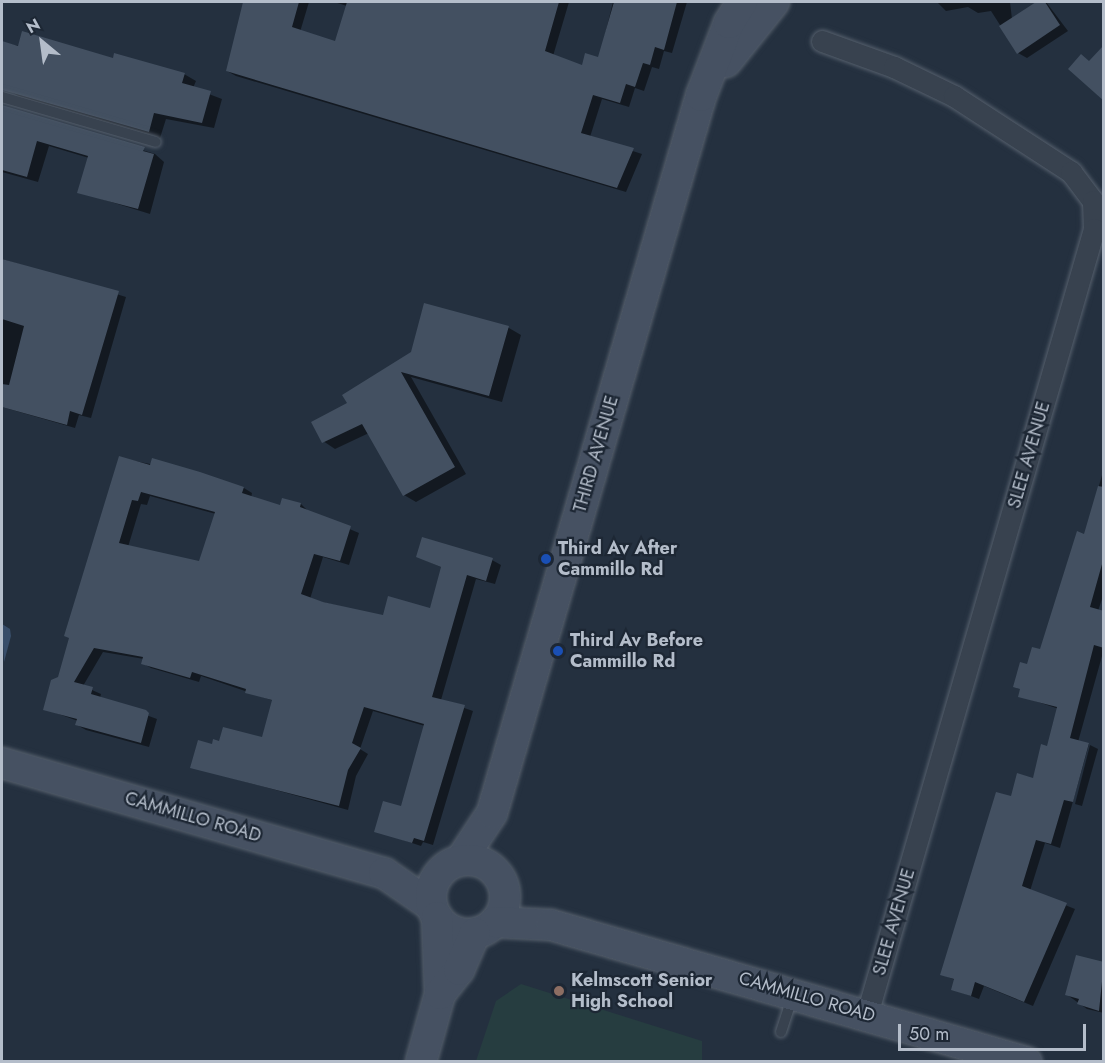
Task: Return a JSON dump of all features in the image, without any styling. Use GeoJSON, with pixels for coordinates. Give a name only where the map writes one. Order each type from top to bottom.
{"type":"FeatureCollection","features":[{"type":"Feature","properties":{"kind":"main road","name":"THIRD AVENUE"},"geometry":{"type":"LineString","coordinates":[[452,865],[492,813],[701,96],[729,23],[742,2]]}},
{"type":"Feature","properties":{"kind":"main road","name":"THIRD AVENUE"},"geometry":{"type":"LineString","coordinates":[[701,96],[774,2]]}},
{"type":"Feature","properties":{"kind":"main road","name":"CAMMILLO ROAD"},"geometry":{"type":"LineString","coordinates":[[2,762],[384,873],[434,912]]}},
{"type":"Feature","properties":{"kind":"main road","name":"THIRD AVENUE"},"geometry":{"type":"LineString","coordinates":[[492,813],[501,883]]}},
{"type":"Feature","properties":{"kind":"main road"},"geometry":{"type":"LineString","coordinates":[[421,1062],[440,994],[432,886],[452,865],[481,862],[501,883],[502,912],[485,927],[459,970],[440,994]]}},
{"type":"Feature","properties":{"kind":"main road","name":"CAMMILLO ROAD"},"geometry":{"type":"LineString","coordinates":[[384,873],[452,865]]}},
{"type":"Feature","properties":{"kind":"main road","name":"CAMMILLO ROAD"},"geometry":{"type":"LineString","coordinates":[[501,883],[551,926]]}},
{"type":"Feature","properties":{"kind":"main road"},"geometry":{"type":"LineString","coordinates":[[434,912],[455,932],[485,927]]}},
{"type":"Feature","properties":{"kind":"main road","name":"CAMMILLO ROAD"},"geometry":{"type":"LineString","coordinates":[[485,927],[551,926],[794,993],[1027,1062]]}},
{"type":"Feature","properties":{"kind":"street","name":"SLEE AVENUE"},"geometry":{"type":"LineString","coordinates":[[822,41],[894,67],[954,96],[1071,172],[1093,201],[1094,229],[867,1014]]}},
{"type":"Feature","properties":{"kind":"lane"},"geometry":{"type":"LineString","coordinates":[[2,97],[156,142]]}},
{"type":"Feature","properties":{"kind":"lane"},"geometry":{"type":"LineString","coordinates":[[781,1032],[794,993]]}},
{"type":"Feature","properties":{"kind":"green space"},"geometry":{"type":"Polygon","coordinates":[[[521,984],[702,1041],[702,1061],[476,1061],[496,1001],[521,984]]]}},
{"type":"Feature","properties":{"kind":"water"},"geometry":{"type":"Polygon","coordinates":[[[2,624],[10,629],[11,636],[4,662],[2,624]]]}},
{"type":"Feature","properties":{"kind":"building"},"geometry":{"type":"Polygon","coordinates":[[[243,2],[299,2],[292,27],[335,41],[347,2],[559,2],[545,51],[582,65],[585,53],[598,57],[614,2],[677,2],[664,50],[655,47],[650,65],[643,63],[635,87],[626,84],[620,103],[593,95],[581,133],[634,148],[617,188],[226,71],[243,2]]]}},
{"type":"Feature","properties":{"kind":"building"},"geometry":{"type":"Polygon","coordinates":[[[1036,2],[1045,2],[1060,25],[1017,54],[999,26],[1036,2]]]}},
{"type":"Feature","properties":{"kind":"building"},"geometry":{"type":"Polygon","coordinates":[[[22,31],[113,58],[114,53],[185,73],[182,83],[211,91],[202,123],[154,113],[149,132],[2,90],[2,41],[18,46],[22,31]]]}},
{"type":"Feature","properties":{"kind":"building"},"geometry":{"type":"Polygon","coordinates":[[[1104,45],[1104,101],[1068,69],[1081,54],[1089,61],[1104,45]]]}},
{"type":"Feature","properties":{"kind":"building"},"geometry":{"type":"Polygon","coordinates":[[[2,105],[145,147],[143,151],[154,154],[138,209],[77,193],[88,156],[37,141],[27,177],[2,170],[2,105]]]}},
{"type":"Feature","properties":{"kind":"building"},"geometry":{"type":"Polygon","coordinates":[[[2,259],[119,291],[82,415],[70,411],[67,425],[2,407],[2,384],[9,385],[24,326],[2,319],[2,259]]]}},
{"type":"Feature","properties":{"kind":"building"},"geometry":{"type":"Polygon","coordinates":[[[424,303],[509,326],[489,396],[401,372],[455,467],[403,496],[362,424],[322,443],[311,422],[347,403],[342,395],[411,352],[424,303]]]}},
{"type":"Feature","properties":{"kind":"building"},"geometry":{"type":"Polygon","coordinates":[[[119,456],[150,465],[152,458],[200,472],[244,487],[242,493],[280,505],[282,498],[301,503],[300,507],[351,526],[340,561],[314,554],[301,594],[323,602],[383,615],[388,596],[430,608],[441,567],[416,557],[422,537],[493,558],[486,581],[467,575],[432,697],[465,705],[424,841],[414,838],[412,843],[374,832],[383,801],[401,806],[424,724],[364,707],[352,743],[361,748],[348,770],[339,806],[190,768],[198,740],[212,744],[213,739],[219,741],[223,727],[262,737],[272,700],[245,693],[246,689],[192,672],[190,678],[141,664],[143,657],[94,648],[74,682],[93,687],[91,694],[146,710],[149,713],[141,743],[75,725],[77,719],[43,710],[51,680],[58,677],[69,638],[64,636],[119,456]],[[141,492],[138,501],[132,500],[119,543],[199,561],[215,512],[141,492]]]}},
{"type":"Feature","properties":{"kind":"building"},"geometry":{"type":"Polygon","coordinates":[[[1098,486],[1104,487],[1104,557],[1090,607],[1104,611],[1104,648],[1094,645],[1070,738],[1089,743],[1073,802],[1064,800],[1051,844],[1036,840],[1022,886],[1067,903],[1024,1002],[975,982],[971,996],[951,990],[954,979],[940,975],[996,792],[1011,796],[1017,773],[1033,778],[1041,744],[1047,746],[1057,707],[1018,697],[1020,689],[1013,687],[1020,662],[1027,664],[1032,647],[1040,649],[1077,531],[1084,534],[1098,486]]]}},
{"type":"Feature","properties":{"kind":"building"},"geometry":{"type":"Polygon","coordinates":[[[1076,955],[1104,962],[1099,1011],[1077,1004],[1079,999],[1065,995],[1076,955]]]}},
{"type":"Feature","properties":{"kind":"place","name":"Third Av After Cammillo Rd"},"geometry":{"type":"Point","coordinates":[546,559]}},
{"type":"Feature","properties":{"kind":"place","name":"Third Av Before Cammillo Rd"},"geometry":{"type":"Point","coordinates":[558,651]}},
{"type":"Feature","properties":{"kind":"place","name":"Kelmscott Senior High School"},"geometry":{"type":"Point","coordinates":[559,991]}}]}
